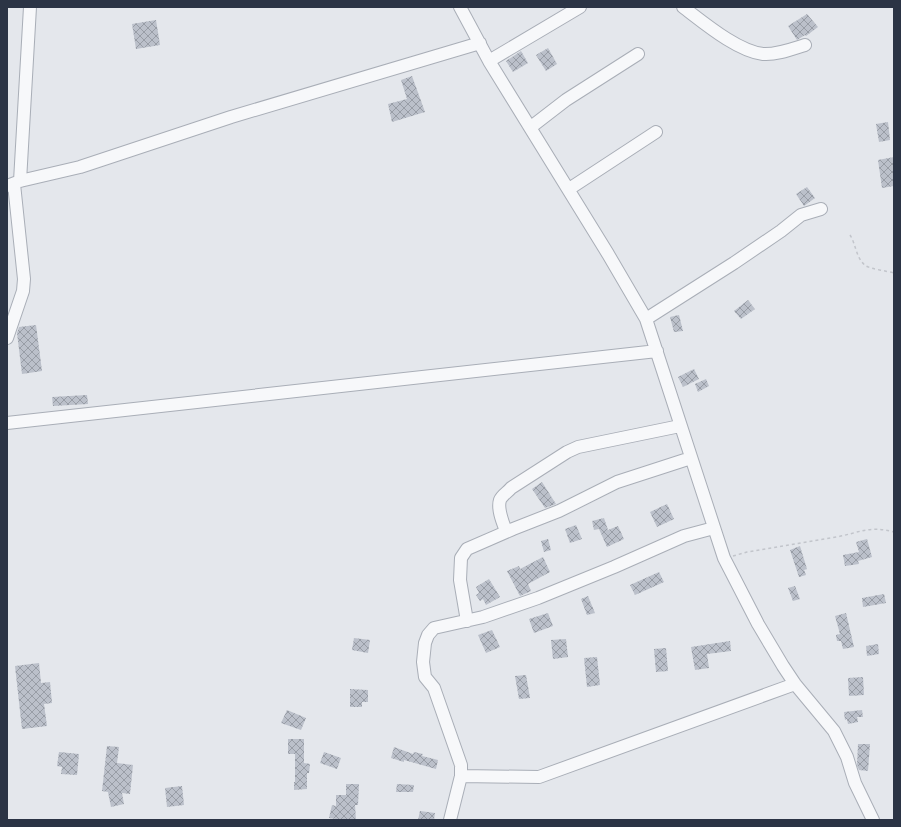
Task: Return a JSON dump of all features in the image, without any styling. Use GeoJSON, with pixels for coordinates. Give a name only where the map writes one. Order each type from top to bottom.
{"type":"FeatureCollection","features":[{"type":"Feature","properties":{"kind":"street"},"geometry":{"type":"LineString","coordinates":[[7,338],[23,290],[24,279],[14,184],[30,7]]}},
{"type":"Feature","properties":{"kind":"street"},"geometry":{"type":"LineString","coordinates":[[460,7],[489,61],[531,127],[646,318],[690,458],[724,558],[758,624],[795,684],[834,730],[873,820]]}},
{"type":"Feature","properties":{"kind":"street"},"geometry":{"type":"LineString","coordinates":[[489,61],[580,7]]}},
{"type":"Feature","properties":{"kind":"street"},"geometry":{"type":"LineString","coordinates":[[683,7],[716,31],[750,51],[764,54],[783,52],[805,45]]}},
{"type":"Feature","properties":{"kind":"street"},"geometry":{"type":"LineString","coordinates":[[14,184],[80,167],[231,117],[480,43]]}},
{"type":"Feature","properties":{"kind":"street"},"geometry":{"type":"LineString","coordinates":[[531,127],[566,100],[638,54]]}},
{"type":"Feature","properties":{"kind":"street"},"geometry":{"type":"LineString","coordinates":[[569,190],[656,132]]}},
{"type":"Feature","properties":{"kind":"street"},"geometry":{"type":"LineString","coordinates":[[646,318],[734,263],[800,216],[821,209]]}},
{"type":"Feature","properties":{"kind":"street"},"geometry":{"type":"LineString","coordinates":[[7,423],[657,351]]}},
{"type":"Feature","properties":{"kind":"street"},"geometry":{"type":"LineString","coordinates":[[506,531],[500,508],[500,500],[511,488],[567,452],[578,447],[680,426]]}},
{"type":"Feature","properties":{"kind":"street"},"geometry":{"type":"LineString","coordinates":[[467,621],[460,580],[461,558],[467,549],[506,531],[559,511],[616,482],[690,458]]}},
{"type":"Feature","properties":{"kind":"street"},"geometry":{"type":"LineString","coordinates":[[450,820],[461,765],[434,688],[425,677],[423,662],[427,639],[428,635],[434,628],[483,617],[538,598],[684,536],[714,528]]}},
{"type":"Feature","properties":{"kind":"street"},"geometry":{"type":"LineString","coordinates":[[460,776],[539,777],[795,684]]}},
{"type":"Feature","properties":{"kind":"path"},"geometry":{"type":"LineString","coordinates":[[850,235],[859,257],[867,266],[894,273]]}},
{"type":"Feature","properties":{"kind":"path"},"geometry":{"type":"LineString","coordinates":[[724,558],[747,552],[839,536],[860,530],[882,528],[894,532]]}},
{"type":"Feature","properties":{"kind":"building"},"geometry":{"type":"Polygon","coordinates":[[[807,14],[818,27],[806,36],[805,35],[797,40],[788,26],[807,14]]]}},
{"type":"Feature","properties":{"kind":"building"},"geometry":{"type":"Polygon","coordinates":[[[156,20],[160,45],[136,49],[132,24],[156,20]]]}},
{"type":"Feature","properties":{"kind":"building"},"geometry":{"type":"Polygon","coordinates":[[[548,48],[557,64],[546,71],[536,55],[548,48]]]}},
{"type":"Feature","properties":{"kind":"building"},"geometry":{"type":"Polygon","coordinates":[[[521,51],[528,63],[513,72],[506,61],[521,51]]]}},
{"type":"Feature","properties":{"kind":"building"},"geometry":{"type":"Polygon","coordinates":[[[412,76],[425,112],[392,122],[388,104],[407,99],[401,80],[412,76]]]}},
{"type":"Feature","properties":{"kind":"building"},"geometry":{"type":"Polygon","coordinates":[[[888,122],[890,140],[879,142],[876,124],[888,122]]]}},
{"type":"Feature","properties":{"kind":"building"},"geometry":{"type":"Polygon","coordinates":[[[894,157],[894,186],[882,188],[878,160],[894,157]]]}},
{"type":"Feature","properties":{"kind":"building"},"geometry":{"type":"Polygon","coordinates":[[[807,187],[815,198],[804,206],[796,194],[807,187]]]}},
{"type":"Feature","properties":{"kind":"building"},"geometry":{"type":"Polygon","coordinates":[[[748,300],[755,309],[741,319],[734,311],[748,300]]]}},
{"type":"Feature","properties":{"kind":"building"},"geometry":{"type":"Polygon","coordinates":[[[679,315],[683,331],[674,332],[670,317],[679,315]]]}},
{"type":"Feature","properties":{"kind":"building"},"geometry":{"type":"Polygon","coordinates":[[[36,325],[42,371],[22,374],[17,333],[19,327],[36,325]]]}},
{"type":"Feature","properties":{"kind":"building"},"geometry":{"type":"Polygon","coordinates":[[[694,369],[699,379],[683,387],[678,377],[694,369]]]}},
{"type":"Feature","properties":{"kind":"building"},"geometry":{"type":"Polygon","coordinates":[[[706,379],[709,386],[698,392],[695,384],[706,379]]]}},
{"type":"Feature","properties":{"kind":"building"},"geometry":{"type":"Polygon","coordinates":[[[87,395],[88,404],[53,406],[52,397],[87,395]]]}},
{"type":"Feature","properties":{"kind":"building"},"geometry":{"type":"Polygon","coordinates":[[[542,482],[556,504],[545,508],[532,489],[542,482]]]}},
{"type":"Feature","properties":{"kind":"building"},"geometry":{"type":"Polygon","coordinates":[[[667,504],[674,519],[657,527],[650,512],[667,504]]]}},
{"type":"Feature","properties":{"kind":"building"},"geometry":{"type":"Polygon","coordinates":[[[604,518],[608,530],[618,526],[624,539],[607,547],[599,529],[594,530],[592,521],[604,518]]]}},
{"type":"Feature","properties":{"kind":"building"},"geometry":{"type":"Polygon","coordinates":[[[576,525],[582,539],[570,543],[565,529],[576,525]]]}},
{"type":"Feature","properties":{"kind":"building"},"geometry":{"type":"Polygon","coordinates":[[[548,539],[551,550],[544,552],[541,541],[548,539]]]}},
{"type":"Feature","properties":{"kind":"building"},"geometry":{"type":"Polygon","coordinates":[[[867,539],[872,557],[858,561],[859,564],[845,566],[843,555],[859,552],[856,542],[867,539]]]}},
{"type":"Feature","properties":{"kind":"building"},"geometry":{"type":"Polygon","coordinates":[[[800,546],[807,569],[804,570],[806,575],[799,577],[790,550],[800,546]]]}},
{"type":"Feature","properties":{"kind":"building"},"geometry":{"type":"Polygon","coordinates":[[[543,557],[550,572],[528,584],[531,591],[520,596],[507,571],[519,566],[520,569],[543,557]]]}},
{"type":"Feature","properties":{"kind":"building"},"geometry":{"type":"Polygon","coordinates":[[[659,572],[664,582],[635,595],[630,585],[659,572]]]}},
{"type":"Feature","properties":{"kind":"building"},"geometry":{"type":"Polygon","coordinates":[[[489,579],[500,597],[486,605],[483,599],[480,601],[476,595],[479,593],[476,587],[489,579]]]}},
{"type":"Feature","properties":{"kind":"building"},"geometry":{"type":"Polygon","coordinates":[[[795,586],[800,599],[793,601],[788,588],[795,586]]]}},
{"type":"Feature","properties":{"kind":"building"},"geometry":{"type":"Polygon","coordinates":[[[884,594],[886,603],[863,607],[862,598],[884,594]]]}},
{"type":"Feature","properties":{"kind":"building"},"geometry":{"type":"Polygon","coordinates":[[[588,596],[595,613],[587,615],[581,599],[588,596]]]}},
{"type":"Feature","properties":{"kind":"building"},"geometry":{"type":"Polygon","coordinates":[[[548,613],[553,626],[534,633],[529,619],[548,613]]]}},
{"type":"Feature","properties":{"kind":"building"},"geometry":{"type":"Polygon","coordinates":[[[846,613],[854,647],[843,649],[841,641],[837,641],[836,635],[840,634],[835,616],[846,613]]]}},
{"type":"Feature","properties":{"kind":"building"},"geometry":{"type":"Polygon","coordinates":[[[492,630],[500,647],[486,653],[478,635],[492,630]]]}},
{"type":"Feature","properties":{"kind":"building"},"geometry":{"type":"Polygon","coordinates":[[[354,638],[370,640],[368,653],[352,650],[354,638]]]}},
{"type":"Feature","properties":{"kind":"building"},"geometry":{"type":"Polygon","coordinates":[[[566,639],[568,657],[553,659],[551,640],[566,639]]]}},
{"type":"Feature","properties":{"kind":"building"},"geometry":{"type":"Polygon","coordinates":[[[730,641],[731,651],[707,654],[709,668],[695,670],[691,647],[730,641]]]}},
{"type":"Feature","properties":{"kind":"building"},"geometry":{"type":"Polygon","coordinates":[[[878,644],[879,654],[867,656],[866,646],[878,644]]]}},
{"type":"Feature","properties":{"kind":"building"},"geometry":{"type":"Polygon","coordinates":[[[666,648],[668,671],[656,672],[654,649],[666,648]]]}},
{"type":"Feature","properties":{"kind":"building"},"geometry":{"type":"Polygon","coordinates":[[[597,657],[600,685],[587,687],[584,658],[597,657]]]}},
{"type":"Feature","properties":{"kind":"building"},"geometry":{"type":"Polygon","coordinates":[[[39,663],[41,683],[50,682],[52,703],[44,704],[47,726],[22,729],[15,666],[39,663]]]}},
{"type":"Feature","properties":{"kind":"building"},"geometry":{"type":"Polygon","coordinates":[[[526,675],[530,698],[519,699],[515,676],[526,675]]]}},
{"type":"Feature","properties":{"kind":"building"},"geometry":{"type":"Polygon","coordinates":[[[863,677],[864,695],[849,696],[848,678],[863,677]]]}},
{"type":"Feature","properties":{"kind":"building"},"geometry":{"type":"Polygon","coordinates":[[[350,689],[368,690],[368,702],[362,702],[362,707],[350,707],[350,689]]]}},
{"type":"Feature","properties":{"kind":"building"},"geometry":{"type":"Polygon","coordinates":[[[287,710],[306,718],[301,730],[281,723],[287,710]]]}},
{"type":"Feature","properties":{"kind":"building"},"geometry":{"type":"Polygon","coordinates":[[[862,710],[863,717],[857,717],[858,722],[848,724],[847,719],[845,720],[844,712],[862,710]]]}},
{"type":"Feature","properties":{"kind":"building"},"geometry":{"type":"Polygon","coordinates":[[[288,739],[304,739],[304,763],[310,764],[309,773],[307,773],[307,789],[294,790],[295,754],[288,754],[288,739]]]}},
{"type":"Feature","properties":{"kind":"building"},"geometry":{"type":"Polygon","coordinates":[[[858,744],[870,744],[868,771],[859,770],[857,765],[858,744]]]}},
{"type":"Feature","properties":{"kind":"building"},"geometry":{"type":"Polygon","coordinates":[[[107,746],[119,747],[117,763],[133,765],[130,794],[122,793],[124,804],[111,807],[108,792],[102,791],[107,746]]]}},
{"type":"Feature","properties":{"kind":"building"},"geometry":{"type":"Polygon","coordinates":[[[394,747],[413,754],[414,752],[423,754],[422,756],[438,760],[436,769],[391,758],[394,747]]]}},
{"type":"Feature","properties":{"kind":"building"},"geometry":{"type":"Polygon","coordinates":[[[59,752],[79,754],[77,775],[61,774],[62,767],[57,766],[59,752]]]}},
{"type":"Feature","properties":{"kind":"building"},"geometry":{"type":"Polygon","coordinates":[[[324,752],[341,758],[337,769],[320,763],[324,752]]]}},
{"type":"Feature","properties":{"kind":"building"},"geometry":{"type":"Polygon","coordinates":[[[346,784],[359,784],[358,805],[355,805],[356,820],[329,818],[332,805],[336,806],[336,795],[346,795],[346,784]]]}},
{"type":"Feature","properties":{"kind":"building"},"geometry":{"type":"Polygon","coordinates":[[[397,784],[414,785],[413,792],[396,792],[397,784]]]}},
{"type":"Feature","properties":{"kind":"building"},"geometry":{"type":"Polygon","coordinates":[[[182,786],[184,805],[167,807],[165,788],[182,786]]]}},
{"type":"Feature","properties":{"kind":"building"},"geometry":{"type":"Polygon","coordinates":[[[420,811],[435,813],[434,820],[418,820],[420,811]]]}}]}
